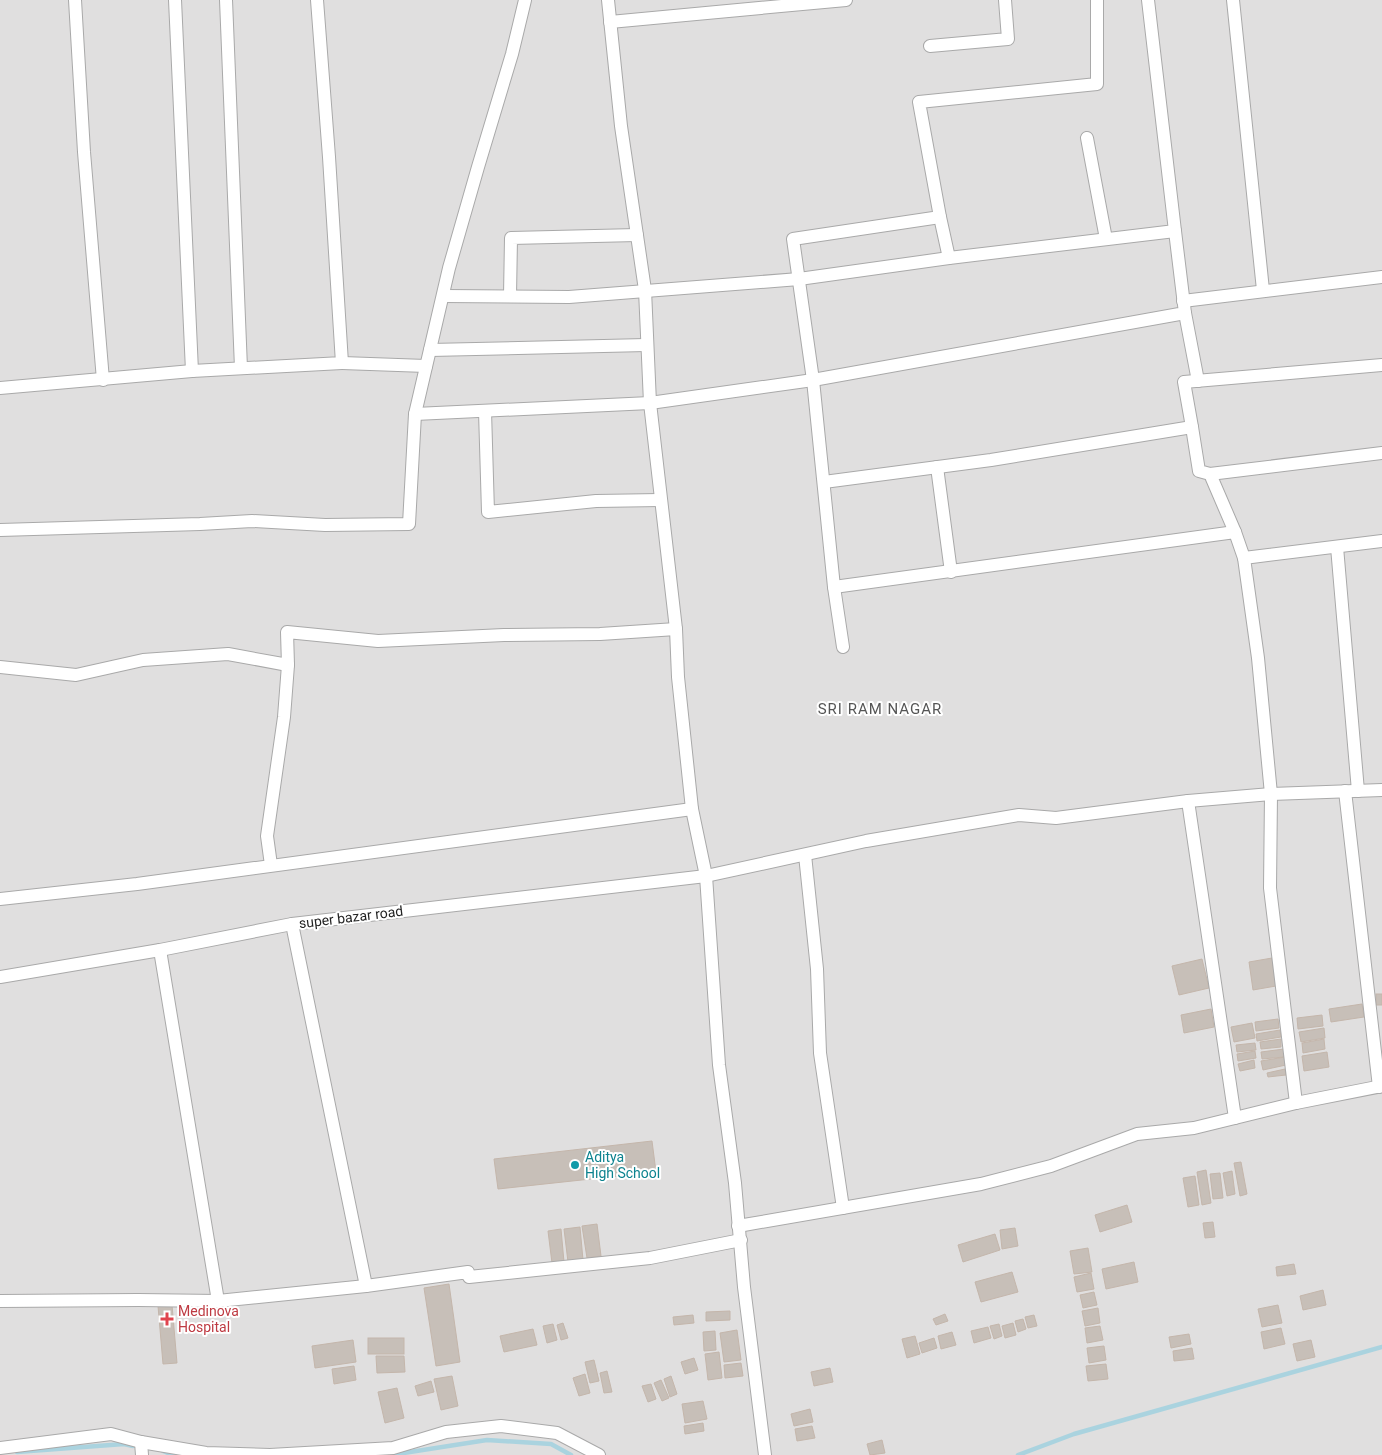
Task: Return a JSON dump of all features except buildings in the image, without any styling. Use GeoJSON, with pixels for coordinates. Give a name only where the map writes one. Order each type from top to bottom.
{"type":"FeatureCollection","features":[{"type":"Feature","properties":{"kind":"street"},"geometry":{"type":"LineString","coordinates":[[75,0],[84,152],[103,380]]}},
{"type":"Feature","properties":{"kind":"street"},"geometry":{"type":"LineString","coordinates":[[175,0],[192,371]]}},
{"type":"Feature","properties":{"kind":"street"},"geometry":{"type":"LineString","coordinates":[[226,0],[241,368]]}},
{"type":"Feature","properties":{"kind":"street"},"geometry":{"type":"LineString","coordinates":[[317,0],[342,363]]}},
{"type":"Feature","properties":{"kind":"street"},"geometry":{"type":"LineString","coordinates":[[0,530],[252,521],[325,525],[409,524],[415,414],[449,268],[512,54],[525,0]]}},
{"type":"Feature","properties":{"kind":"street"},"geometry":{"type":"LineString","coordinates":[[608,0],[621,126],[645,290],[650,403],[676,629],[678,677],[692,809],[706,876],[718,1065],[735,1183],[744,1287],[765,1455]]}},
{"type":"Feature","properties":{"kind":"street"},"geometry":{"type":"LineString","coordinates":[[610,22],[846,0]]}},
{"type":"Feature","properties":{"kind":"street"},"geometry":{"type":"LineString","coordinates":[[930,46],[1008,39],[1005,0]]}},
{"type":"Feature","properties":{"kind":"street"},"geometry":{"type":"LineString","coordinates":[[949,258],[919,102],[1097,84],[1097,0]]}},
{"type":"Feature","properties":{"kind":"street"},"geometry":{"type":"LineString","coordinates":[[1148,0],[1184,307],[1198,381]]}},
{"type":"Feature","properties":{"kind":"street"},"geometry":{"type":"LineString","coordinates":[[1234,0],[1263,290]]}},
{"type":"Feature","properties":{"kind":"street"},"geometry":{"type":"LineString","coordinates":[[1087,138],[1106,239]]}},
{"type":"Feature","properties":{"kind":"street"},"geometry":{"type":"LineString","coordinates":[[843,647],[834,586],[813,380],[793,239],[940,217]]}},
{"type":"Feature","properties":{"kind":"street"},"geometry":{"type":"LineString","coordinates":[[444,296],[569,297],[799,279],[949,258],[1175,231]]}},
{"type":"Feature","properties":{"kind":"street"},"geometry":{"type":"LineString","coordinates":[[510,296],[511,238],[637,235]]}},
{"type":"Feature","properties":{"kind":"street"},"geometry":{"type":"LineString","coordinates":[[415,414],[650,403],[813,380],[1263,290],[1382,277]]}},
{"type":"Feature","properties":{"kind":"street"},"geometry":{"type":"LineString","coordinates":[[430,350],[646,345]]}},
{"type":"Feature","properties":{"kind":"street"},"geometry":{"type":"LineString","coordinates":[[0,388],[241,368],[342,363],[426,366]]}},
{"type":"Feature","properties":{"kind":"street"},"geometry":{"type":"LineString","coordinates":[[1382,365],[1184,382],[1199,471],[1210,474],[1382,453]]}},
{"type":"Feature","properties":{"kind":"street"},"geometry":{"type":"LineString","coordinates":[[485,411],[488,512],[596,501],[660,500]]}},
{"type":"Feature","properties":{"kind":"street"},"geometry":{"type":"LineString","coordinates":[[824,482],[991,460],[1192,427]]}},
{"type":"Feature","properties":{"kind":"street"},"geometry":{"type":"LineString","coordinates":[[937,467],[951,572]]}},
{"type":"Feature","properties":{"kind":"street"},"geometry":{"type":"LineString","coordinates":[[1210,474],[1244,558],[1258,658],[1271,794],[1270,888],[1296,1104]]}},
{"type":"Feature","properties":{"kind":"street"},"geometry":{"type":"LineString","coordinates":[[834,586],[951,572],[1235,532]]}},
{"type":"Feature","properties":{"kind":"street"},"geometry":{"type":"LineString","coordinates":[[1244,558],[1382,541]]}},
{"type":"Feature","properties":{"kind":"street"},"geometry":{"type":"LineString","coordinates":[[1337,546],[1358,791]]}},
{"type":"Feature","properties":{"kind":"street"},"geometry":{"type":"LineString","coordinates":[[271,865],[267,836],[284,717],[288,665],[287,632],[378,641],[600,634],[676,629]]}},
{"type":"Feature","properties":{"kind":"street"},"geometry":{"type":"LineString","coordinates":[[0,667],[76,675],[142,660],[228,654],[288,665]]}},
{"type":"Feature","properties":{"kind":"street","name":"super bazar road"},"geometry":{"type":"LineString","coordinates":[[0,977],[160,950],[292,924],[706,876],[866,841],[1019,816],[1056,818],[1188,801],[1271,794],[1382,790]]}},
{"type":"Feature","properties":{"kind":"street"},"geometry":{"type":"LineString","coordinates":[[738,1226],[982,1184],[1051,1166],[1136,1134],[1194,1128],[1380,1086],[1345,791]]}},
{"type":"Feature","properties":{"kind":"street"},"geometry":{"type":"LineString","coordinates":[[1188,801],[1235,1118]]}},
{"type":"Feature","properties":{"kind":"street"},"geometry":{"type":"LineString","coordinates":[[0,899],[137,884],[692,809]]}},
{"type":"Feature","properties":{"kind":"street"},"geometry":{"type":"LineString","coordinates":[[805,855],[817,969],[820,1053],[843,1208]]}},
{"type":"Feature","properties":{"kind":"street"},"geometry":{"type":"LineString","coordinates":[[292,924],[366,1286]]}},
{"type":"Feature","properties":{"kind":"street"},"geometry":{"type":"LineString","coordinates":[[160,950],[218,1301]]}},
{"type":"Feature","properties":{"kind":"street"},"geometry":{"type":"LineString","coordinates":[[0,1301],[218,1301],[366,1286],[468,1272],[469,1277],[650,1258],[741,1240]]}},
{"type":"Feature","properties":{"kind":"street"},"geometry":{"type":"LineString","coordinates":[[0,1448],[111,1434],[141,1442],[206,1453],[270,1455],[393,1448],[446,1432],[501,1426],[558,1434],[599,1455]]}},
{"type":"Feature","properties":{"kind":"street"},"geometry":{"type":"LineString","coordinates":[[141,1442],[142,1455]]}},
{"type":"Feature","properties":{"kind":"shaded area"},"geometry":{"type":"Polygon","coordinates":[[[0,0],[1382,0],[1382,1455],[0,1455],[0,0]]]}},
{"type":"Feature","properties":{"kind":"waterway"},"geometry":{"type":"LineString","coordinates":[[1018,1455],[1074,1434],[1382,1347]]}},
{"type":"Feature","properties":{"kind":"waterway"},"geometry":{"type":"LineString","coordinates":[[391,1455],[487,1440],[551,1444],[571,1455]]}},
{"type":"Feature","properties":{"kind":"waterway"},"geometry":{"type":"LineString","coordinates":[[17,1452],[124,1444],[133,1446]]}},
{"type":"Feature","properties":{"kind":"waterway"},"geometry":{"type":"LineString","coordinates":[[163,1451],[173,1455]]}},
{"type":"Feature","properties":{"kind":"place","name":"Aditya High School"},"geometry":{"type":"Point","coordinates":[575,1165]}},
{"type":"Feature","properties":{"kind":"place","name":"Medinova Hospital"},"geometry":{"type":"Point","coordinates":[167,1319]}},
{"type":"Feature","properties":{"kind":"district","name":"SRI RAM NAGAR"},"geometry":{"type":"Point","coordinates":[880,709]}}]}
